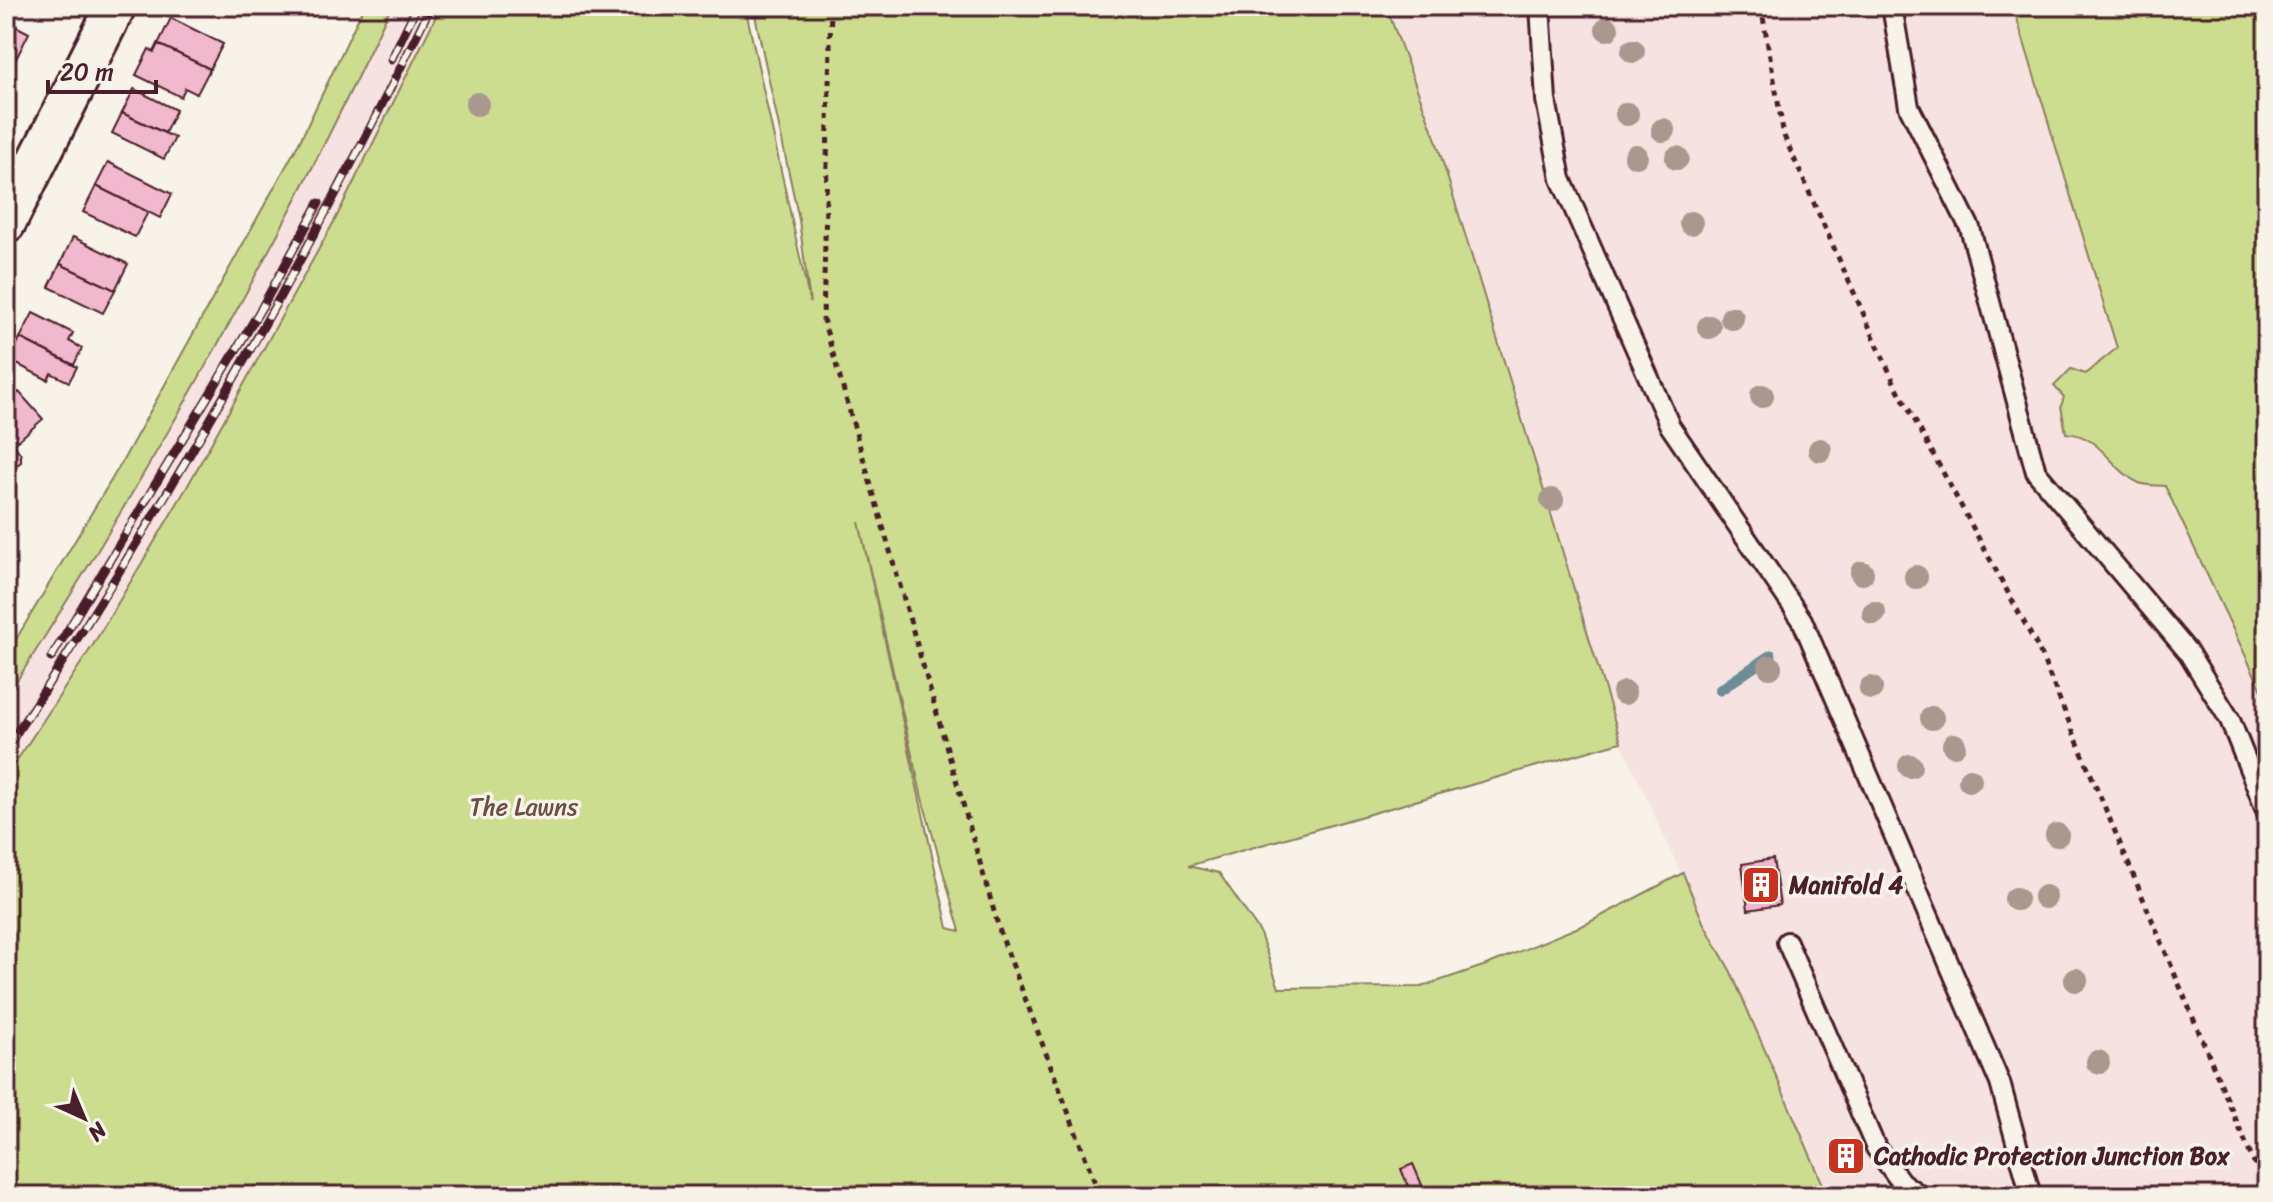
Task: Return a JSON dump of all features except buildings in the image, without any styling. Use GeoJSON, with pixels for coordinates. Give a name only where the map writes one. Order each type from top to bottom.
{"type":"FeatureCollection","features":[{"type":"Feature","properties":{"kind":"street"},"geometry":{"type":"LineString","coordinates":[[6,223],[116,6]]}},
{"type":"Feature","properties":{"kind":"lane"},"geometry":{"type":"LineString","coordinates":[[1540,6],[1546,100],[1561,179],[1670,426],[1802,620],[2000,1083],[2031,1196]]}},
{"type":"Feature","properties":{"kind":"lane"},"geometry":{"type":"LineString","coordinates":[[1892,6],[1909,107],[1970,228],[2036,472],[2188,652],[2230,720],[2267,813]]}},
{"type":"Feature","properties":{"kind":"lane"},"geometry":{"type":"LineString","coordinates":[[1787,942],[1876,1148],[1901,1182],[1921,1196]]}},
{"type":"Feature","properties":{"kind":"path"},"geometry":{"type":"LineString","coordinates":[[831,6],[823,319],[1000,932],[1100,1196]]}},
{"type":"Feature","properties":{"kind":"path"},"geometry":{"type":"LineString","coordinates":[[1761,6],[1784,136],[1893,380],[2038,648],[2254,1163],[2267,1166]]}},
{"type":"Feature","properties":{"kind":"shaded area"},"geometry":{"type":"Polygon","coordinates":[[[391,6],[441,6],[336,218],[187,487],[93,645],[6,777],[6,698],[162,446],[270,252],[391,6]]]}},
{"type":"Feature","properties":{"kind":"shaded area"},"geometry":{"type":"Polygon","coordinates":[[[1386,6],[2013,6],[2147,448],[2267,701],[2267,1196],[1828,1196],[1731,972],[1703,922],[1621,742],[1436,140],[1386,6]]]}},
{"type":"Feature","properties":{"kind":"green space"},"geometry":{"type":"Polygon","coordinates":[[[364,6],[391,6],[304,184],[161,444],[6,698],[6,656],[122,462],[300,141],[364,6]]]}},
{"type":"Feature","properties":{"kind":"green space","name":"The Lawns"},"geometry":{"type":"Polygon","coordinates":[[[441,6],[745,6],[810,303],[799,220],[753,6],[1386,6],[1436,140],[1621,742],[1188,866],[1219,873],[1259,931],[1279,988],[1421,987],[1489,964],[1586,924],[1683,873],[1703,922],[1731,972],[1828,1196],[6,1196],[6,777],[93,645],[187,487],[336,218],[441,6]],[[859,522],[948,928],[960,931],[922,798],[859,522]]]}},
{"type":"Feature","properties":{"kind":"green space"},"geometry":{"type":"Polygon","coordinates":[[[2013,6],[2267,6],[2267,701],[2165,486],[2139,483],[2097,446],[2078,435],[2066,433],[2061,406],[2064,397],[2054,386],[2071,369],[2085,374],[2117,348],[2013,6]]]}},
{"type":"Feature","properties":{"kind":"waterway"},"geometry":{"type":"LineString","coordinates":[[1720,690],[1771,655]]}},
{"type":"Feature","properties":{"kind":"railway"},"geometry":{"type":"LineString","coordinates":[[391,60],[417,6]]}},
{"type":"Feature","properties":{"kind":"railway"},"geometry":{"type":"LineString","coordinates":[[6,749],[121,568],[230,385],[334,198],[431,6]]}},
{"type":"Feature","properties":{"kind":"railway"},"geometry":{"type":"LineString","coordinates":[[51,658],[262,307],[319,203]]}},
{"type":"Feature","properties":{"kind":"place","name":"Manifold 4"},"geometry":{"type":"Point","coordinates":[1761,885]}},
{"type":"Feature","properties":{"kind":"place","name":"Cathodic Protection Junction Box"},"geometry":{"type":"Point","coordinates":[1846,1156]}}]}
